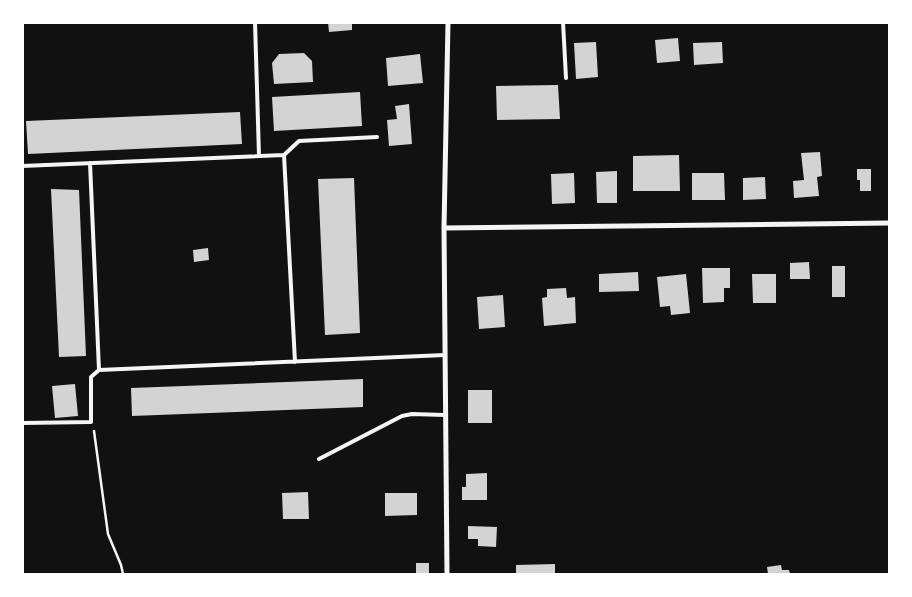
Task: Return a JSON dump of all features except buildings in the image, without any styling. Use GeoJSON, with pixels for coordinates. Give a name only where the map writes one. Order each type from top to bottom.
{"type":"FeatureCollection","features":[{"type":"Feature","properties":{"kind":"street"},"geometry":{"type":"LineString","coordinates":[[447,574],[444,228],[448,22]]}},
{"type":"Feature","properties":{"kind":"street"},"geometry":{"type":"LineString","coordinates":[[444,228],[890,223]]}},
{"type":"Feature","properties":{"kind":"lane"},"geometry":{"type":"LineString","coordinates":[[255,22],[259,156]]}},
{"type":"Feature","properties":{"kind":"lane"},"geometry":{"type":"LineString","coordinates":[[563,22],[566,78]]}},
{"type":"Feature","properties":{"kind":"lane"},"geometry":{"type":"LineString","coordinates":[[22,166],[284,155],[299,141],[377,137]]}},
{"type":"Feature","properties":{"kind":"lane"},"geometry":{"type":"LineString","coordinates":[[284,155],[295,362]]}},
{"type":"Feature","properties":{"kind":"lane"},"geometry":{"type":"LineString","coordinates":[[90,164],[99,370]]}},
{"type":"Feature","properties":{"kind":"lane"},"geometry":{"type":"LineString","coordinates":[[22,423],[91,422],[91,376],[99,370],[444,355]]}},
{"type":"Feature","properties":{"kind":"lane"},"geometry":{"type":"LineString","coordinates":[[319,459],[402,416],[412,414],[445,415]]}},
{"type":"Feature","properties":{"kind":"path"},"geometry":{"type":"LineString","coordinates":[[91,422],[97,448],[98,471],[108,534],[123,574]]}}]}
